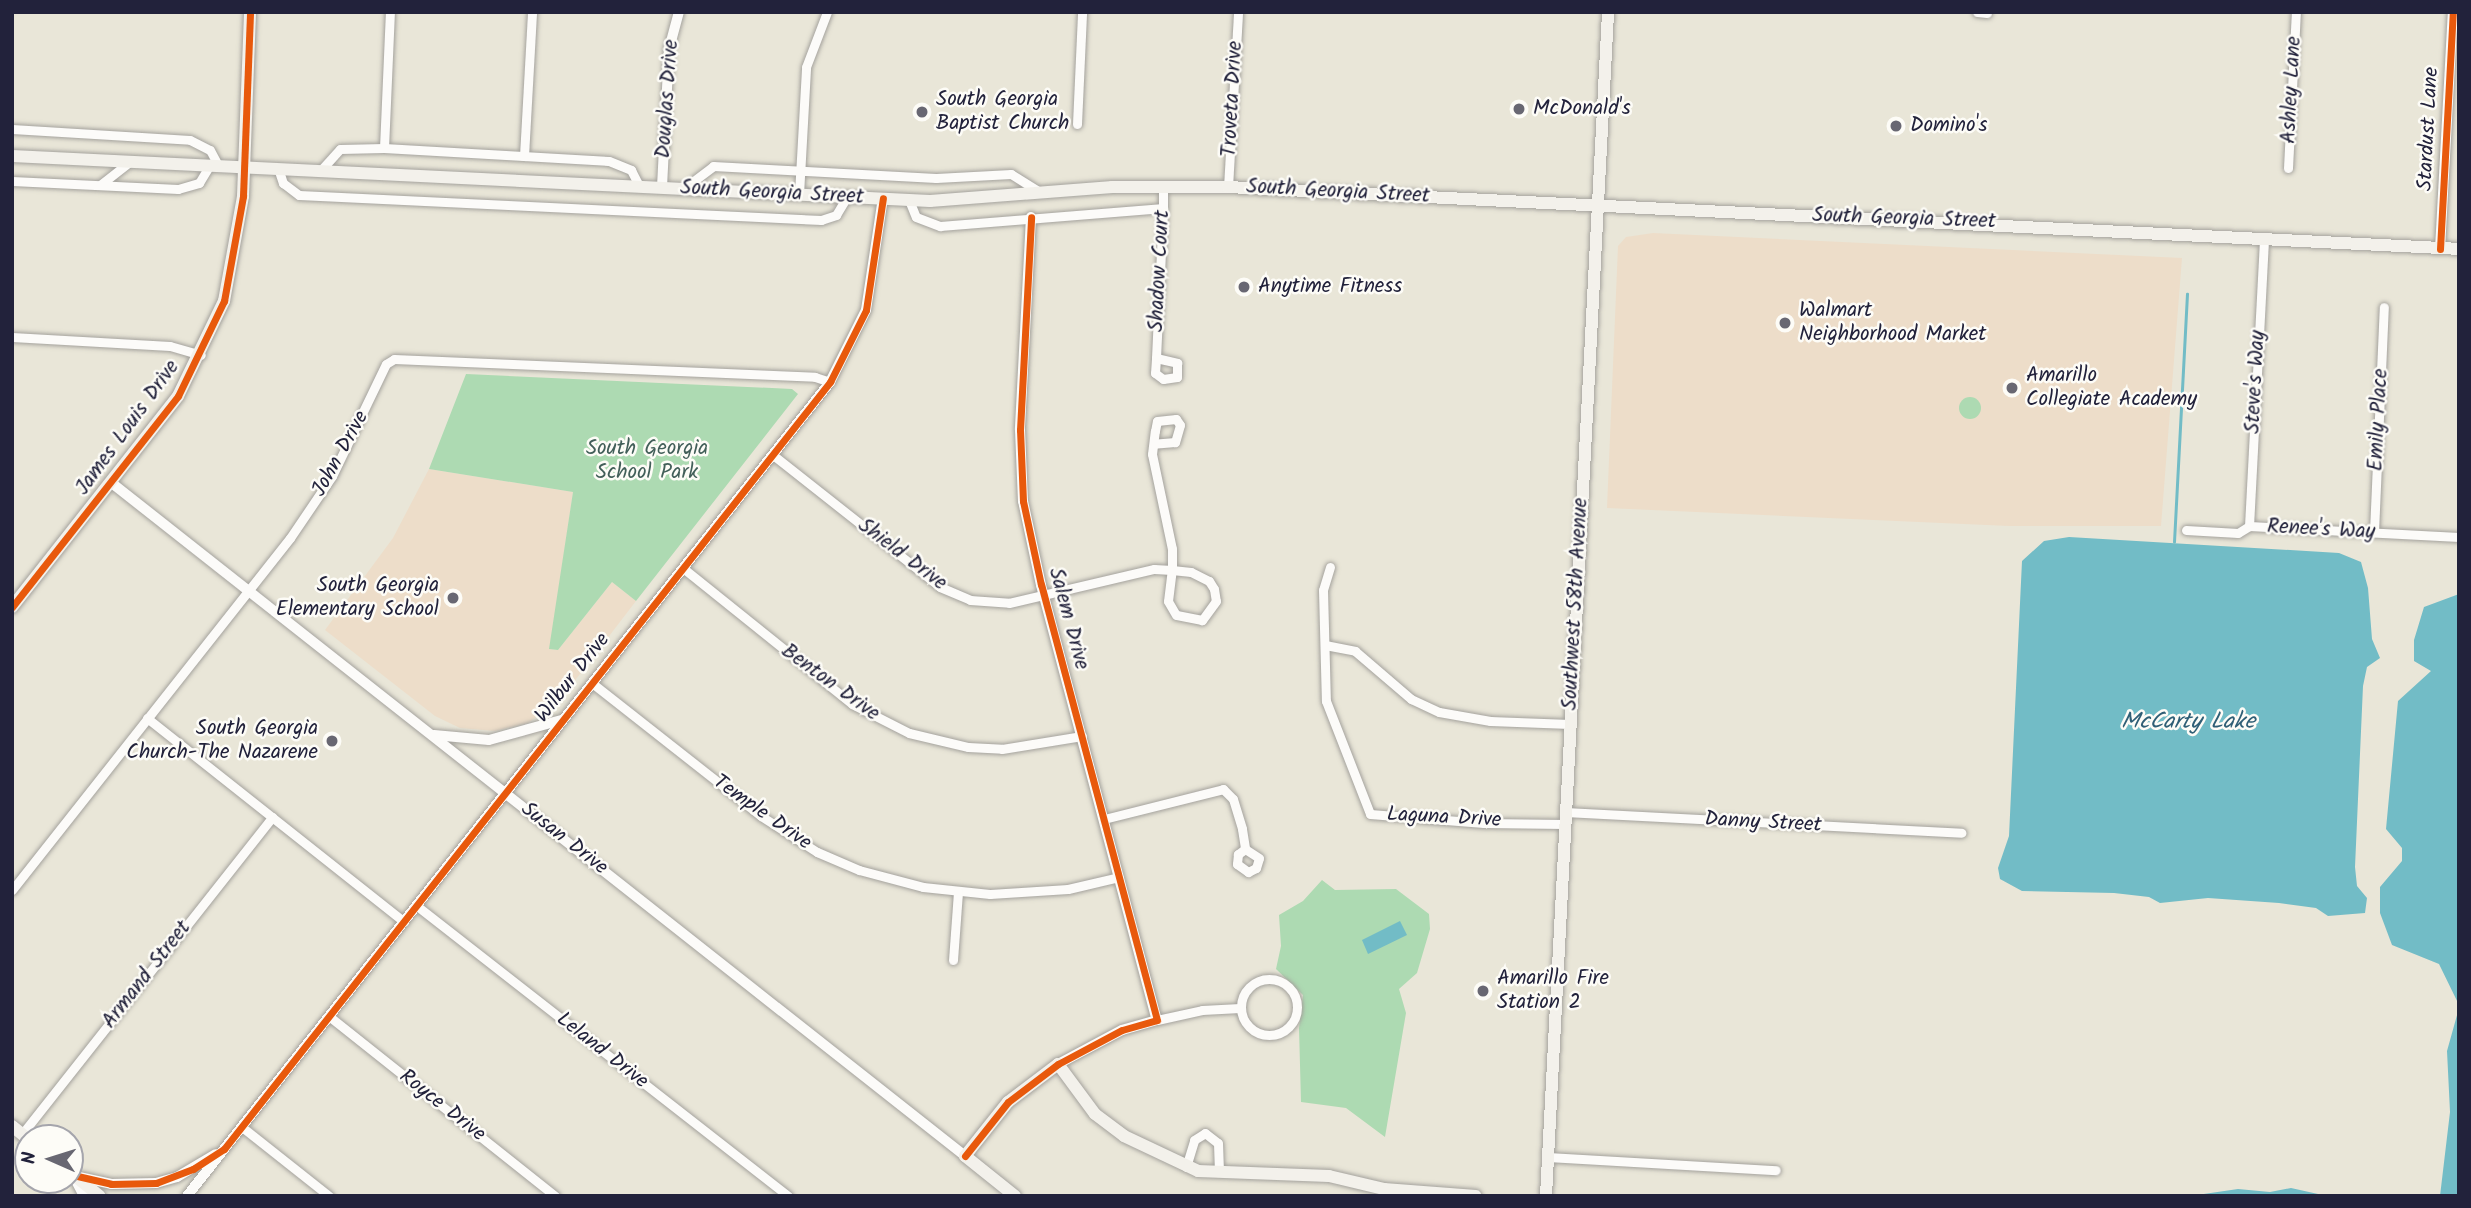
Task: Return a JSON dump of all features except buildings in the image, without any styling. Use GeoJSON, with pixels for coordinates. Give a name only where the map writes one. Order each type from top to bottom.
{"type":"FeatureCollection","features":[{"type":"Feature","properties":{"kind":"main road","name":"James Louis Drive"},"geometry":{"type":"LineString","coordinates":[[12,607],[113,484],[178,396],[201,355],[233,264],[244,166],[250,12]]}},
{"type":"Feature","properties":{"kind":"main road","name":"Southwest 58th Avenue"},"geometry":{"type":"LineString","coordinates":[[1546,1196],[1608,12]]}},
{"type":"Feature","properties":{"kind":"main road","name":"South Georgia Street"},"geometry":{"type":"LineString","coordinates":[[12,156],[909,200],[1163,185],[1228,187],[2459,249]]}},
{"type":"Feature","properties":{"kind":"main road"},"geometry":{"type":"LineString","coordinates":[[965,1156],[1009,1102],[1058,1064],[1095,1114],[1124,1136],[1186,1167],[1219,1172],[1329,1176],[1384,1189],[1476,1196]]}},
{"type":"Feature","properties":{"kind":"main road","name":"Susan Drive"},"geometry":{"type":"LineString","coordinates":[[965,1156],[1014,1196]]}},
{"type":"Feature","properties":{"kind":"main road"},"geometry":{"type":"LineString","coordinates":[[84,1184],[100,1196]]}},
{"type":"Feature","properties":{"kind":"street"},"geometry":{"type":"LineString","coordinates":[[384,148],[390,12]]}},
{"type":"Feature","properties":{"kind":"street"},"geometry":{"type":"LineString","coordinates":[[524,156],[531,12]]}},
{"type":"Feature","properties":{"kind":"street","name":"Douglas Drive"},"geometry":{"type":"LineString","coordinates":[[662,187],[669,49],[679,12]]}},
{"type":"Feature","properties":{"kind":"street"},"geometry":{"type":"LineString","coordinates":[[799,194],[806,66],[827,12]]}},
{"type":"Feature","properties":{"kind":"street"},"geometry":{"type":"LineString","coordinates":[[1077,124],[1082,12]]}},
{"type":"Feature","properties":{"kind":"street","name":"Troveta Drive"},"geometry":{"type":"LineString","coordinates":[[1228,187],[1238,12]]}},
{"type":"Feature","properties":{"kind":"street"},"geometry":{"type":"LineString","coordinates":[[1977,12],[1987,13]]}},
{"type":"Feature","properties":{"kind":"street","name":"Ashley Lane"},"geometry":{"type":"LineString","coordinates":[[2288,168],[2296,12]]}},
{"type":"Feature","properties":{"kind":"street","name":"Stardust Lane"},"geometry":{"type":"LineString","coordinates":[[2440,248],[2454,12]]}},
{"type":"Feature","properties":{"kind":"street"},"geometry":{"type":"LineString","coordinates":[[12,129],[190,140],[210,150],[214,165],[199,183],[188,188],[12,181]]}},
{"type":"Feature","properties":{"kind":"street"},"geometry":{"type":"LineString","coordinates":[[321,170],[340,149],[384,148],[609,161],[631,170],[639,186]]}},
{"type":"Feature","properties":{"kind":"street"},"geometry":{"type":"LineString","coordinates":[[100,185],[131,161]]}},
{"type":"Feature","properties":{"kind":"street"},"geometry":{"type":"LineString","coordinates":[[683,188],[713,166],[936,178],[1011,174],[1042,193]]}},
{"type":"Feature","properties":{"kind":"street"},"geometry":{"type":"LineString","coordinates":[[278,168],[283,183],[299,195],[821,220],[836,215],[847,197]]}},
{"type":"Feature","properties":{"kind":"street","name":"Shadow Court"},"geometry":{"type":"LineString","coordinates":[[1156,358],[1163,185]]}},
{"type":"Feature","properties":{"kind":"street","name":"Wilbur Drive"},"geometry":{"type":"LineString","coordinates":[[187,1196],[830,382],[866,310],[883,198]]}},
{"type":"Feature","properties":{"kind":"street"},"geometry":{"type":"LineString","coordinates":[[909,200],[916,218],[940,226],[1163,208]]}},
{"type":"Feature","properties":{"kind":"street","name":"Salem Drive"},"geometry":{"type":"LineString","coordinates":[[1031,217],[1020,467],[1026,523],[1157,1020]]}},
{"type":"Feature","properties":{"kind":"street","name":"Steve's Way"},"geometry":{"type":"LineString","coordinates":[[2249,526],[2264,238]]}},
{"type":"Feature","properties":{"kind":"street","name":"Emily Place"},"geometry":{"type":"LineString","coordinates":[[2374,532],[2384,307]]}},
{"type":"Feature","properties":{"kind":"street"},"geometry":{"type":"LineString","coordinates":[[12,337],[170,346],[201,355]]}},
{"type":"Feature","properties":{"kind":"street","name":"John Drive"},"geometry":{"type":"LineString","coordinates":[[12,890],[250,590],[332,477],[386,364],[394,359],[830,382]]}},
{"type":"Feature","properties":{"kind":"street"},"geometry":{"type":"LineString","coordinates":[[1153,444],[1152,468],[1172,549],[1168,601],[1175,615],[1202,620],[1216,601],[1214,589],[1209,581],[1191,572],[1172,570]]}},
{"type":"Feature","properties":{"kind":"street","name":"Shield Drive"},"geometry":{"type":"LineString","coordinates":[[773,455],[940,587],[989,603],[1044,596],[1154,569],[1172,570]]}},
{"type":"Feature","properties":{"kind":"street","name":"Susan Drive"},"geometry":{"type":"LineString","coordinates":[[113,484],[965,1156]]}},
{"type":"Feature","properties":{"kind":"street","name":"Renee's Way"},"geometry":{"type":"LineString","coordinates":[[2186,530],[2238,533],[2249,526],[2459,537]]}},
{"type":"Feature","properties":{"kind":"street","name":"Laguna Drive"},"geometry":{"type":"LineString","coordinates":[[1330,567],[1324,590],[1326,701],[1370,814],[1444,821],[1565,818]]}},
{"type":"Feature","properties":{"kind":"street","name":"Benton Drive"},"geometry":{"type":"LineString","coordinates":[[683,568],[852,704],[899,729],[939,742],[1002,749],[1082,736]]}},
{"type":"Feature","properties":{"kind":"street"},"geometry":{"type":"LineString","coordinates":[[1325,645],[1354,651],[1411,699],[1438,712],[1490,721],[1570,724]]}},
{"type":"Feature","properties":{"kind":"street","name":"Temple Drive"},"geometry":{"type":"LineString","coordinates":[[592,683],[789,835],[859,870],[958,892],[1035,893],[1119,877]]}},
{"type":"Feature","properties":{"kind":"street"},"geometry":{"type":"LineString","coordinates":[[147,718],[404,922]]}},
{"type":"Feature","properties":{"kind":"street"},"geometry":{"type":"LineString","coordinates":[[431,734],[489,740],[563,719]]}},
{"type":"Feature","properties":{"kind":"street"},"geometry":{"type":"LineString","coordinates":[[1104,819],[1223,789],[1233,799],[1245,849]]}},
{"type":"Feature","properties":{"kind":"street","name":"Armand Street"},"geometry":{"type":"LineString","coordinates":[[28,1124],[272,817]]}},
{"type":"Feature","properties":{"kind":"street","name":"Danny Street"},"geometry":{"type":"LineString","coordinates":[[1565,818],[1961,833]]}},
{"type":"Feature","properties":{"kind":"street"},"geometry":{"type":"LineString","coordinates":[[953,960],[958,892]]}},
{"type":"Feature","properties":{"kind":"street","name":"Leland Drive"},"geometry":{"type":"LineString","coordinates":[[417,905],[788,1196]]}},
{"type":"Feature","properties":{"kind":"street"},"geometry":{"type":"LineString","coordinates":[[1260,980],[1283,982],[1292,990],[1297,1014],[1292,1025],[1271,1036],[1259,1034],[1243,1019],[1240,1008],[1242,996],[1260,980]]}},
{"type":"Feature","properties":{"kind":"street"},"geometry":{"type":"LineString","coordinates":[[1058,1064],[1111,1035],[1157,1020],[1202,1010],[1240,1008]]}},
{"type":"Feature","properties":{"kind":"street","name":"Royce Drive"},"geometry":{"type":"LineString","coordinates":[[330,1017],[555,1196]]}},
{"type":"Feature","properties":{"kind":"street"},"geometry":{"type":"LineString","coordinates":[[242,1127],[329,1196]]}},
{"type":"Feature","properties":{"kind":"street"},"geometry":{"type":"LineString","coordinates":[[1186,1167],[1194,1140],[1205,1133],[1218,1143],[1219,1172]]}},
{"type":"Feature","properties":{"kind":"street"},"geometry":{"type":"LineString","coordinates":[[84,1177],[111,1184],[156,1183],[193,1169],[224,1149]]}},
{"type":"Feature","properties":{"kind":"street"},"geometry":{"type":"LineString","coordinates":[[1548,1157],[1776,1170]]}},
{"type":"Feature","properties":{"kind":"shaded area"},"geometry":{"type":"Polygon","coordinates":[[[1653,233],[2182,258],[2161,526],[2009,526],[1607,508],[1618,246],[1626,237],[1653,233]]]}},
{"type":"Feature","properties":{"kind":"shaded area","name":"South Georgia Elementary School"},"geometry":{"type":"Polygon","coordinates":[[[429,469],[573,492],[550,649],[558,650],[612,582],[636,601],[560,700],[528,723],[495,731],[460,728],[435,716],[325,630],[393,538],[429,469]]]}},
{"type":"Feature","properties":{"kind":"green space","name":"South Georgia School Park"},"geometry":{"type":"Polygon","coordinates":[[[466,374],[792,389],[798,394],[636,601],[612,582],[558,650],[549,649],[573,492],[429,469],[466,374]]]}},
{"type":"Feature","properties":{"kind":"green space"},"geometry":{"type":"Polygon","coordinates":[[[1966,397],[1974,397],[1981,404],[1981,412],[1974,419],[1966,419],[1959,412],[1959,404],[1966,397]]]}},
{"type":"Feature","properties":{"kind":"green space"},"geometry":{"type":"Polygon","coordinates":[[[1322,880],[1335,890],[1396,889],[1429,914],[1430,929],[1417,973],[1399,989],[1406,1013],[1385,1137],[1346,1108],[1301,1102],[1299,1028],[1303,995],[1276,969],[1281,946],[1279,915],[1303,901],[1322,880]]]}},
{"type":"Feature","properties":{"kind":"water","name":"McCarty Lake"},"geometry":{"type":"Polygon","coordinates":[[[2069,537],[2339,553],[2361,562],[2368,588],[2372,639],[2380,658],[2367,667],[2363,686],[2355,867],[2357,886],[2367,898],[2365,913],[2328,916],[2316,908],[2279,903],[2208,898],[2160,903],[2149,897],[2114,893],[2022,891],[2000,879],[1998,868],[2009,836],[2022,561],[2044,541],[2069,537]]]}},
{"type":"Feature","properties":{"kind":"water"},"geometry":{"type":"Polygon","coordinates":[[[2459,594],[2459,1005],[2439,964],[2392,945],[2380,913],[2380,887],[2402,861],[2402,848],[2386,829],[2398,701],[2431,671],[2414,661],[2414,640],[2424,607],[2459,594]]]}},
{"type":"Feature","properties":{"kind":"water"},"geometry":{"type":"Polygon","coordinates":[[[1400,921],[1407,935],[1368,954],[1362,940],[1400,921]]]}},
{"type":"Feature","properties":{"kind":"water"},"geometry":{"type":"Polygon","coordinates":[[[2459,1008],[2459,1196],[2440,1196],[2450,1112],[2447,1051],[2459,1008]]]}},
{"type":"Feature","properties":{"kind":"water"},"geometry":{"type":"Polygon","coordinates":[[[2291,1188],[2327,1196],[2190,1196],[2238,1189],[2270,1192],[2291,1188]]]}},
{"type":"Feature","properties":{"kind":"waterway"},"geometry":{"type":"LineString","coordinates":[[2174,542],[2187,294]]}},
{"type":"Feature","properties":{"kind":"cycle path"},"geometry":{"type":"LineString","coordinates":[[12,607],[178,396],[224,301],[243,196],[250,12]]}},
{"type":"Feature","properties":{"kind":"cycle path"},"geometry":{"type":"LineString","coordinates":[[2440,249],[2453,12]]}},
{"type":"Feature","properties":{"kind":"cycle path"},"geometry":{"type":"LineString","coordinates":[[84,1178],[111,1184],[156,1183],[193,1169],[224,1149],[830,382],[866,310],[883,198]]}},
{"type":"Feature","properties":{"kind":"cycle path"},"geometry":{"type":"LineString","coordinates":[[965,1156],[1008,1102],[1058,1064],[1122,1030],[1157,1020],[1041,585],[1023,501],[1020,430],[1031,217]]}},
{"type":"Feature","properties":{"kind":"place","name":"McDonald's"},"geometry":{"type":"Point","coordinates":[1519,109]}},
{"type":"Feature","properties":{"kind":"place","name":"South Georgia Baptist Church"},"geometry":{"type":"Point","coordinates":[922,112]}},
{"type":"Feature","properties":{"kind":"place","name":"Domino's"},"geometry":{"type":"Point","coordinates":[1896,126]}},
{"type":"Feature","properties":{"kind":"place","name":"Anytime Fitness"},"geometry":{"type":"Point","coordinates":[1244,287]}},
{"type":"Feature","properties":{"kind":"place","name":"Walmart Neighborhood Market"},"geometry":{"type":"Point","coordinates":[1785,323]}},
{"type":"Feature","properties":{"kind":"place","name":"Amarillo Collegiate Academy"},"geometry":{"type":"Point","coordinates":[2012,388]}},
{"type":"Feature","properties":{"kind":"place","name":"South Georgia Elementary School"},"geometry":{"type":"Point","coordinates":[453,598]}},
{"type":"Feature","properties":{"kind":"place","name":"South Georgia Church-The Nazarene"},"geometry":{"type":"Point","coordinates":[332,741]}},
{"type":"Feature","properties":{"kind":"place","name":"Amarillo Fire Station 2"},"geometry":{"type":"Point","coordinates":[1483,991]}}]}
